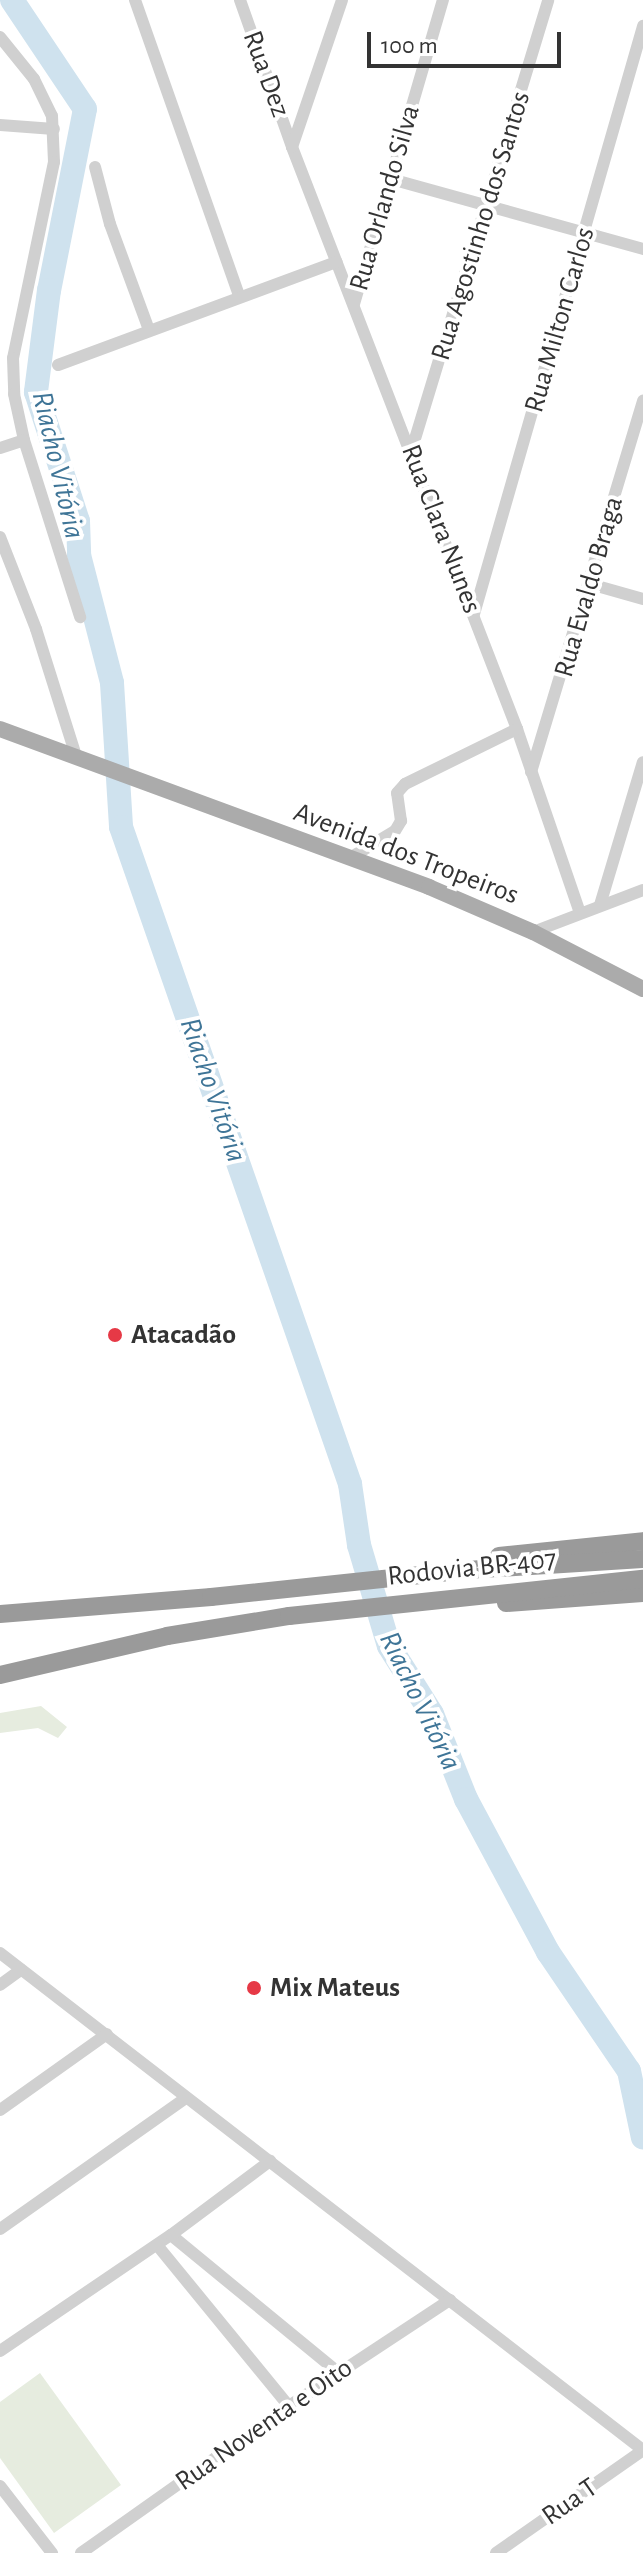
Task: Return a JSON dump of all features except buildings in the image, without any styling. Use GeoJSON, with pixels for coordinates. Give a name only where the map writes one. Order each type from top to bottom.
{"type":"FeatureCollection","features":[{"type":"Feature","properties":{"kind":"highway"},"geometry":{"type":"LineString","coordinates":[[429,1573],[478,1558],[643,1541]]}},
{"type":"Feature","properties":{"kind":"highway","name":"Rodovia BR-407"},"geometry":{"type":"LineString","coordinates":[[0,1614],[429,1573],[643,1559]]}},
{"type":"Feature","properties":{"kind":"highway"},"geometry":{"type":"LineString","coordinates":[[454,1598],[466,1604],[641,1590]]}},
{"type":"Feature","properties":{"kind":"highway","name":"Rodovia BR-407"},"geometry":{"type":"LineString","coordinates":[[0,1675],[167,1636],[329,1611],[486,1594],[641,1590]]}},
{"type":"Feature","properties":{"kind":"main road","name":"Avenida dos Tropeiros"},"geometry":{"type":"LineString","coordinates":[[0,729],[429,887],[533,932],[643,989]]}},
{"type":"Feature","properties":{"kind":"street"},"geometry":{"type":"LineString","coordinates":[[135,0],[239,296]]}},
{"type":"Feature","properties":{"kind":"street","name":"Rua Dez"},"geometry":{"type":"LineString","coordinates":[[240,0],[292,147]]}},
{"type":"Feature","properties":{"kind":"street"},"geometry":{"type":"LineString","coordinates":[[292,147],[342,0]]}},
{"type":"Feature","properties":{"kind":"street","name":"Rua Orlando Silva"},"geometry":{"type":"LineString","coordinates":[[354,304],[443,0]]}},
{"type":"Feature","properties":{"kind":"street","name":"Rua Agostinho dos Santos"},"geometry":{"type":"LineString","coordinates":[[411,452],[548,0]]}},
{"type":"Feature","properties":{"kind":"street","name":"Rua Milton Carlos"},"geometry":{"type":"LineString","coordinates":[[474,614],[643,26]]}},
{"type":"Feature","properties":{"kind":"street"},"geometry":{"type":"LineString","coordinates":[[0,37],[44,96],[54,129],[54,162],[13,358],[14,394],[24,440],[80,617]]}},
{"type":"Feature","properties":{"kind":"street"},"geometry":{"type":"LineString","coordinates":[[0,125],[54,129]]}},
{"type":"Feature","properties":{"kind":"street","name":"Rua Clara Nunes"},"geometry":{"type":"LineString","coordinates":[[292,147],[474,614],[580,913]]}},
{"type":"Feature","properties":{"kind":"street"},"geometry":{"type":"LineString","coordinates":[[95,167],[110,224],[149,330]]}},
{"type":"Feature","properties":{"kind":"street"},"geometry":{"type":"LineString","coordinates":[[391,179],[643,249]]}},
{"type":"Feature","properties":{"kind":"street"},"geometry":{"type":"LineString","coordinates":[[58,365],[337,262]]}},
{"type":"Feature","properties":{"kind":"street","name":"Rua Evaldo Braga"},"geometry":{"type":"LineString","coordinates":[[531,772],[643,400]]}},
{"type":"Feature","properties":{"kind":"street"},"geometry":{"type":"LineString","coordinates":[[0,448],[24,440]]}},
{"type":"Feature","properties":{"kind":"street"},"geometry":{"type":"LineString","coordinates":[[0,537],[36,629],[77,759]]}},
{"type":"Feature","properties":{"kind":"street"},"geometry":{"type":"LineString","coordinates":[[590,584],[643,599]]}},
{"type":"Feature","properties":{"kind":"street"},"geometry":{"type":"LineString","coordinates":[[350,858],[395,831],[401,821],[397,793],[405,784],[517,729]]}},
{"type":"Feature","properties":{"kind":"street"},"geometry":{"type":"LineString","coordinates":[[600,905],[643,762]]}},
{"type":"Feature","properties":{"kind":"street"},"geometry":{"type":"LineString","coordinates":[[533,932],[643,890]]}},
{"type":"Feature","properties":{"kind":"street"},"geometry":{"type":"LineString","coordinates":[[0,1953],[643,2450]]}},
{"type":"Feature","properties":{"kind":"street"},"geometry":{"type":"LineString","coordinates":[[0,1985],[21,1970]]}},
{"type":"Feature","properties":{"kind":"street"},"geometry":{"type":"LineString","coordinates":[[0,2110],[107,2034]]}},
{"type":"Feature","properties":{"kind":"street"},"geometry":{"type":"LineString","coordinates":[[0,2229],[186,2098]]}},
{"type":"Feature","properties":{"kind":"street"},"geometry":{"type":"LineString","coordinates":[[0,2351],[157,2245],[270,2161]]}},
{"type":"Feature","properties":{"kind":"street"},"geometry":{"type":"LineString","coordinates":[[171,2235],[338,2372]]}},
{"type":"Feature","properties":{"kind":"street"},"geometry":{"type":"LineString","coordinates":[[157,2245],[289,2406]]}},
{"type":"Feature","properties":{"kind":"street","name":"Rua Noventa e Oito"},"geometry":{"type":"LineString","coordinates":[[81,2553],[338,2372],[450,2300]]}},
{"type":"Feature","properties":{"kind":"street","name":"Rua T"},"geometry":{"type":"LineString","coordinates":[[496,2553],[643,2450]]}},
{"type":"Feature","properties":{"kind":"street"},"geometry":{"type":"LineString","coordinates":[[0,2486],[52,2553]]}},
{"type":"Feature","properties":{"kind":"shaded area"},"geometry":{"type":"Polygon","coordinates":[[[41,1706],[67,1727],[58,1738],[38,1728],[0,1733],[0,1713],[41,1706]]]}},
{"type":"Feature","properties":{"kind":"shaded area"},"geometry":{"type":"Polygon","coordinates":[[[40,2373],[121,2485],[54,2533],[0,2458],[0,2402],[40,2373]]]}},
{"type":"Feature","properties":{"kind":"waterway","name":"Riacho Vitória"},"geometry":{"type":"LineString","coordinates":[[12,0],[85,109],[49,290],[36,392],[78,521],[79,555],[112,683],[121,827],[350,1484],[359,1545],[389,1646],[432,1714],[466,1799],[548,1952],[629,2071],[643,2138]]}},
{"type":"Feature","properties":{"kind":"place","name":"Atacadão"},"geometry":{"type":"Point","coordinates":[115,1335]}},
{"type":"Feature","properties":{"kind":"place","name":"Mix Mateus"},"geometry":{"type":"Point","coordinates":[254,1988]}}]}
